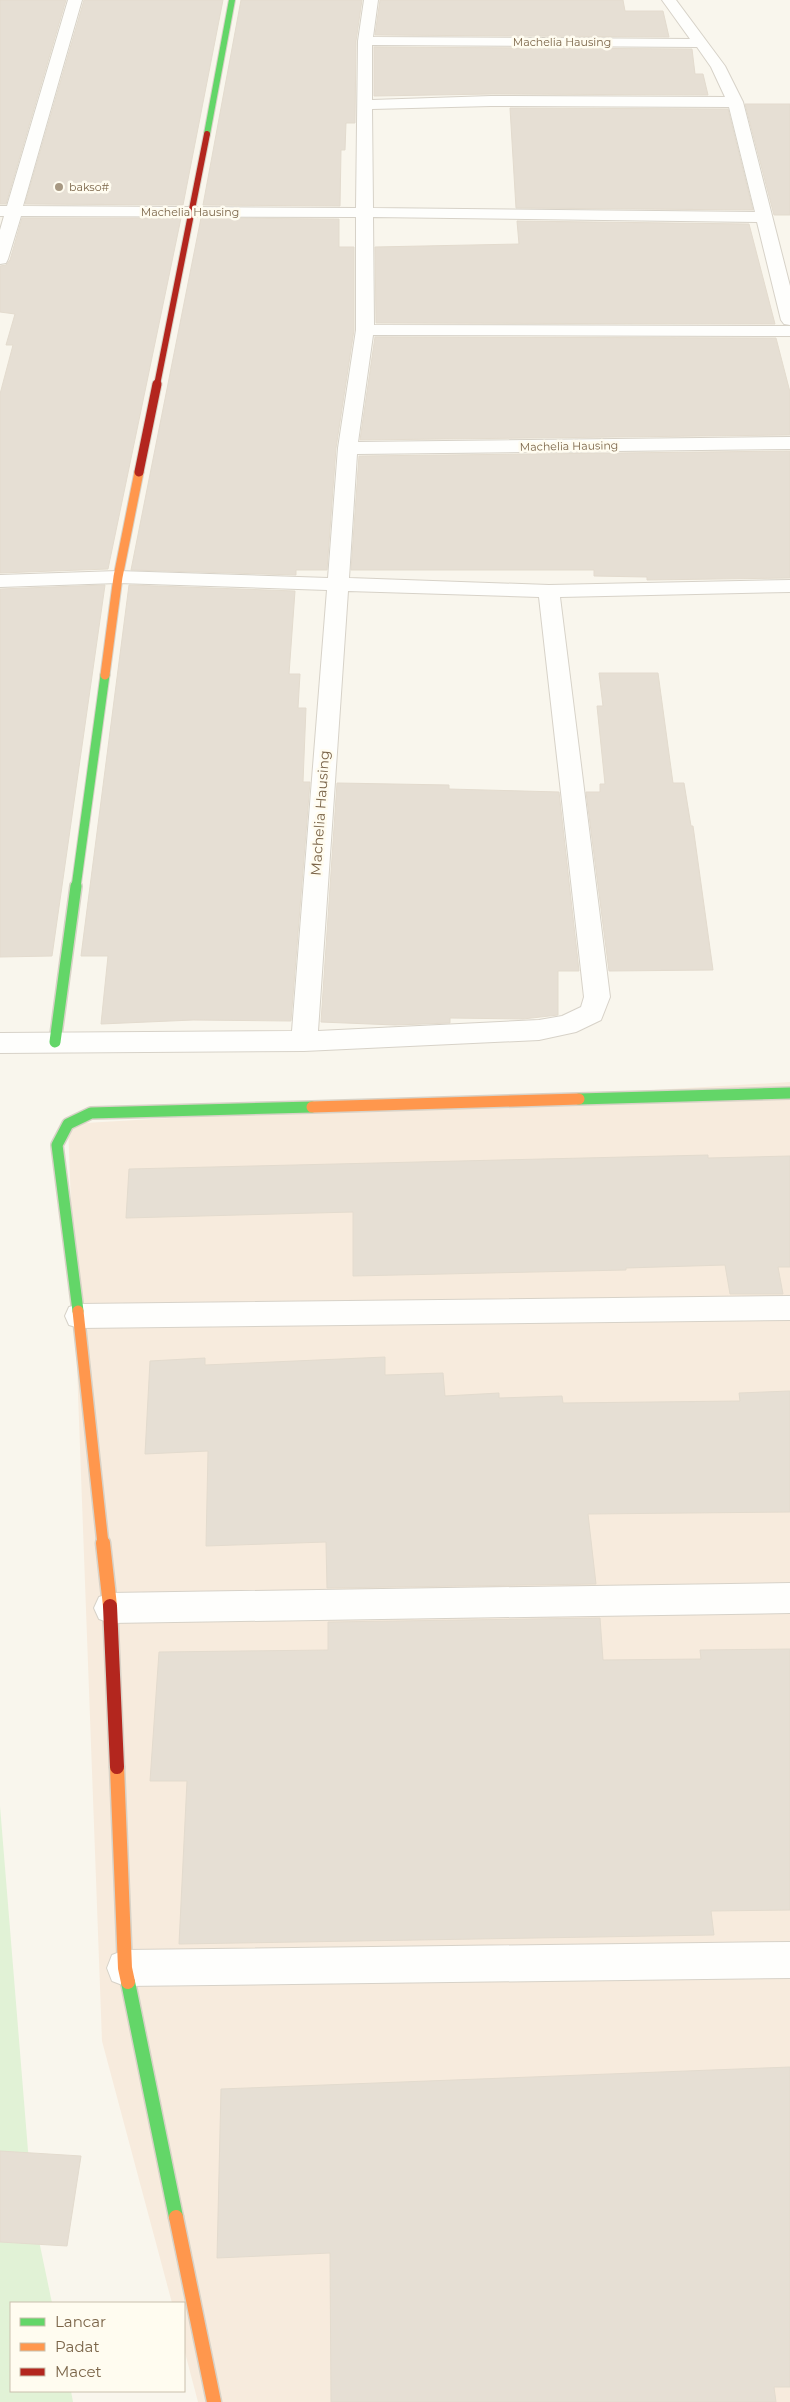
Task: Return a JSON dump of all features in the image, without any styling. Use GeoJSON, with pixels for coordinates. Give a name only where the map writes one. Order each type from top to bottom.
{"type":"FeatureCollection","features":[{"type":"Feature","properties":{"kind":"street"},"geometry":{"type":"LineString","coordinates":[[0,259],[7,211],[75,0]]}},
{"type":"Feature","properties":{"kind":"street"},"geometry":{"type":"LineString","coordinates":[[54,1042],[118,577],[192,212],[232,0]]}},
{"type":"Feature","properties":{"kind":"street","name":"Machelia Hausing"},"geometry":{"type":"LineString","coordinates":[[304,1041],[336,585],[348,448],[365,330],[365,41],[371,0]]}},
{"type":"Feature","properties":{"kind":"street"},"geometry":{"type":"LineString","coordinates":[[669,0],[699,43],[718,66],[735,102],[790,320]]}},
{"type":"Feature","properties":{"kind":"street","name":"Machelia Hausing"},"geometry":{"type":"LineString","coordinates":[[365,41],[699,43]]}},
{"type":"Feature","properties":{"kind":"street"},"geometry":{"type":"LineString","coordinates":[[364,105],[491,101],[735,102]]}},
{"type":"Feature","properties":{"kind":"street","name":"Machelia Hausing"},"geometry":{"type":"LineString","coordinates":[[7,211],[764,216]]}},
{"type":"Feature","properties":{"kind":"street"},"geometry":{"type":"LineString","coordinates":[[365,330],[790,330]]}},
{"type":"Feature","properties":{"kind":"street","name":"Machelia Hausing"},"geometry":{"type":"LineString","coordinates":[[348,448],[790,443]]}},
{"type":"Feature","properties":{"kind":"street"},"geometry":{"type":"LineString","coordinates":[[0,581],[118,577],[550,592],[790,586]]}},
{"type":"Feature","properties":{"kind":"street"},"geometry":{"type":"LineString","coordinates":[[0,1043],[304,1041],[539,1030],[567,1025],[592,1013],[597,997],[550,592]]}},
{"type":"Feature","properties":{"kind":"street"},"geometry":{"type":"LineString","coordinates":[[214,2402],[125,1968],[110,1608],[79,1316],[57,1145],[68,1124],[91,1113],[790,1093]]}},
{"type":"Feature","properties":{"kind":"street"},"geometry":{"type":"LineString","coordinates":[[79,1316],[790,1308]]}},
{"type":"Feature","properties":{"kind":"street"},"geometry":{"type":"LineString","coordinates":[[110,1608],[790,1598]]}},
{"type":"Feature","properties":{"kind":"street"},"geometry":{"type":"LineString","coordinates":[[125,1968],[790,1960]]}},
{"type":"Feature","properties":{"kind":"shaded area"},"geometry":{"type":"Polygon","coordinates":[[[790,1082],[790,2402],[198,2402],[185,2353],[185,2302],[172,2302],[102,2041],[68,1124],[790,1082]]]}},
{"type":"Feature","properties":{"kind":"green space"},"geometry":{"type":"Polygon","coordinates":[[[0,1806],[33,2212],[52,2302],[10,2302],[10,2392],[71,2392],[73,2402],[0,2402],[0,1806]]]}},
{"type":"Feature","properties":{"kind":"building"},"geometry":{"type":"Polygon","coordinates":[[[0,0],[66,0],[6,204],[0,204],[0,0]]]}},
{"type":"Feature","properties":{"kind":"building"},"geometry":{"type":"Polygon","coordinates":[[[84,0],[223,0],[183,205],[25,204],[84,0]]]}},
{"type":"Feature","properties":{"kind":"building"},"geometry":{"type":"Polygon","coordinates":[[[241,0],[362,0],[356,41],[355,123],[346,123],[345,150],[341,150],[340,206],[203,205],[241,0]]]}},
{"type":"Feature","properties":{"kind":"building"},"geometry":{"type":"Polygon","coordinates":[[[380,0],[623,0],[625,11],[663,11],[669,37],[375,35],[380,0]]]}},
{"type":"Feature","properties":{"kind":"building"},"geometry":{"type":"Polygon","coordinates":[[[374,47],[692,49],[695,74],[703,74],[708,95],[491,94],[374,96],[374,47]]]}},
{"type":"Feature","properties":{"kind":"building"},"geometry":{"type":"Polygon","coordinates":[[[745,104],[790,104],[790,215],[774,215],[745,104]]]}},
{"type":"Feature","properties":{"kind":"building"},"geometry":{"type":"Polygon","coordinates":[[[510,108],[728,109],[753,210],[516,208],[510,108]]]}},
{"type":"Feature","properties":{"kind":"building"},"geometry":{"type":"Polygon","coordinates":[[[22,218],[181,218],[108,569],[0,573],[0,394],[13,345],[6,345],[15,314],[0,312],[0,266],[6,265],[10,260],[22,218]]]}},
{"type":"Feature","properties":{"kind":"building"},"geometry":{"type":"Polygon","coordinates":[[[201,218],[339,219],[339,247],[354,247],[354,330],[336,448],[327,570],[296,570],[296,575],[131,570],[201,218]]]}},
{"type":"Feature","properties":{"kind":"building"},"geometry":{"type":"Polygon","coordinates":[[[517,221],[749,224],[775,324],[376,323],[375,247],[519,244],[517,221]]]}},
{"type":"Feature","properties":{"kind":"building"},"geometry":{"type":"Polygon","coordinates":[[[375,337],[776,338],[790,392],[790,435],[360,440],[375,337]]]}},
{"type":"Feature","properties":{"kind":"building"},"geometry":{"type":"Polygon","coordinates":[[[790,451],[790,578],[647,580],[647,577],[594,576],[594,570],[351,570],[359,456],[790,451]]]}},
{"type":"Feature","properties":{"kind":"building"},"geometry":{"type":"Polygon","coordinates":[[[105,585],[52,956],[0,957],[0,589],[105,585]]]}},
{"type":"Feature","properties":{"kind":"building"},"geometry":{"type":"Polygon","coordinates":[[[129,585],[295,591],[289,674],[300,674],[298,708],[306,708],[303,782],[310,782],[291,1021],[193,1020],[101,1024],[108,956],[81,956],[129,585]]]}},
{"type":"Feature","properties":{"kind":"building"},"geometry":{"type":"Polygon","coordinates":[[[599,673],[658,673],[673,783],[684,783],[691,826],[693,826],[713,970],[609,971],[586,792],[600,792],[600,784],[605,784],[597,706],[603,706],[599,673]]]}},
{"type":"Feature","properties":{"kind":"building"},"geometry":{"type":"Polygon","coordinates":[[[337,783],[449,785],[449,789],[559,792],[579,971],[558,971],[558,1015],[523,1019],[450,1018],[450,1023],[395,1025],[321,1022],[337,783]]]}},
{"type":"Feature","properties":{"kind":"building"},"geometry":{"type":"Polygon","coordinates":[[[708,1155],[708,1158],[790,1156],[790,1267],[778,1267],[783,1294],[730,1294],[725,1265],[626,1268],[626,1270],[353,1276],[353,1212],[126,1218],[129,1169],[708,1155]]]}},
{"type":"Feature","properties":{"kind":"building"},"geometry":{"type":"Polygon","coordinates":[[[385,1357],[385,1375],[443,1373],[445,1396],[499,1393],[499,1398],[562,1396],[563,1403],[740,1401],[739,1393],[790,1391],[790,1512],[588,1514],[596,1584],[327,1588],[326,1542],[206,1546],[208,1451],[145,1454],[150,1361],[205,1358],[205,1365],[385,1357]]]}},
{"type":"Feature","properties":{"kind":"building"},"geometry":{"type":"Polygon","coordinates":[[[600,1618],[603,1660],[701,1659],[700,1650],[790,1649],[790,1910],[711,1911],[714,1935],[179,1944],[187,1781],[150,1781],[159,1652],[328,1650],[328,1622],[600,1618]]]}},
{"type":"Feature","properties":{"kind":"building"},"geometry":{"type":"Polygon","coordinates":[[[790,2067],[790,2387],[774,2387],[776,2402],[331,2402],[330,2253],[217,2258],[221,2089],[790,2067]]]}},
{"type":"Feature","properties":{"kind":"building"},"geometry":{"type":"Polygon","coordinates":[[[0,2151],[81,2156],[67,2246],[0,2242],[0,2151]]]}},
{"type":"Feature","properties":{"kind":"traffic: fast"},"geometry":{"type":"LineString","coordinates":[[207,134],[232,0]]}},
{"type":"Feature","properties":{"kind":"traffic: fast"},"geometry":{"type":"LineString","coordinates":[[55,1042],[105,675]]}},
{"type":"Feature","properties":{"kind":"traffic: fast"},"geometry":{"type":"LineString","coordinates":[[579,1099],[790,1093]]}},
{"type":"Feature","properties":{"kind":"traffic: fast"},"geometry":{"type":"LineString","coordinates":[[78,1311],[57,1145],[68,1124],[91,1113],[312,1107]]}},
{"type":"Feature","properties":{"kind":"traffic: fast"},"geometry":{"type":"LineString","coordinates":[[128,1982],[176,2217]]}},
{"type":"Feature","properties":{"kind":"traffic: slow"},"geometry":{"type":"LineString","coordinates":[[105,675],[118,577],[139,472]]}},
{"type":"Feature","properties":{"kind":"traffic: slow"},"geometry":{"type":"LineString","coordinates":[[312,1107],[579,1099]]}},
{"type":"Feature","properties":{"kind":"traffic: slow"},"geometry":{"type":"LineString","coordinates":[[78,1311],[110,1606]]}},
{"type":"Feature","properties":{"kind":"traffic: slow"},"geometry":{"type":"LineString","coordinates":[[117,1767],[125,1968],[128,1982]]}},
{"type":"Feature","properties":{"kind":"traffic: slow"},"geometry":{"type":"LineString","coordinates":[[176,2217],[214,2402]]}},
{"type":"Feature","properties":{"kind":"traffic: jam"},"geometry":{"type":"LineString","coordinates":[[139,472],[207,134]]}},
{"type":"Feature","properties":{"kind":"traffic: jam"},"geometry":{"type":"LineString","coordinates":[[110,1606],[117,1767]]}},
{"type":"Feature","properties":{"kind":"place","name":"bakso#"},"geometry":{"type":"Point","coordinates":[59,187]}}]}
